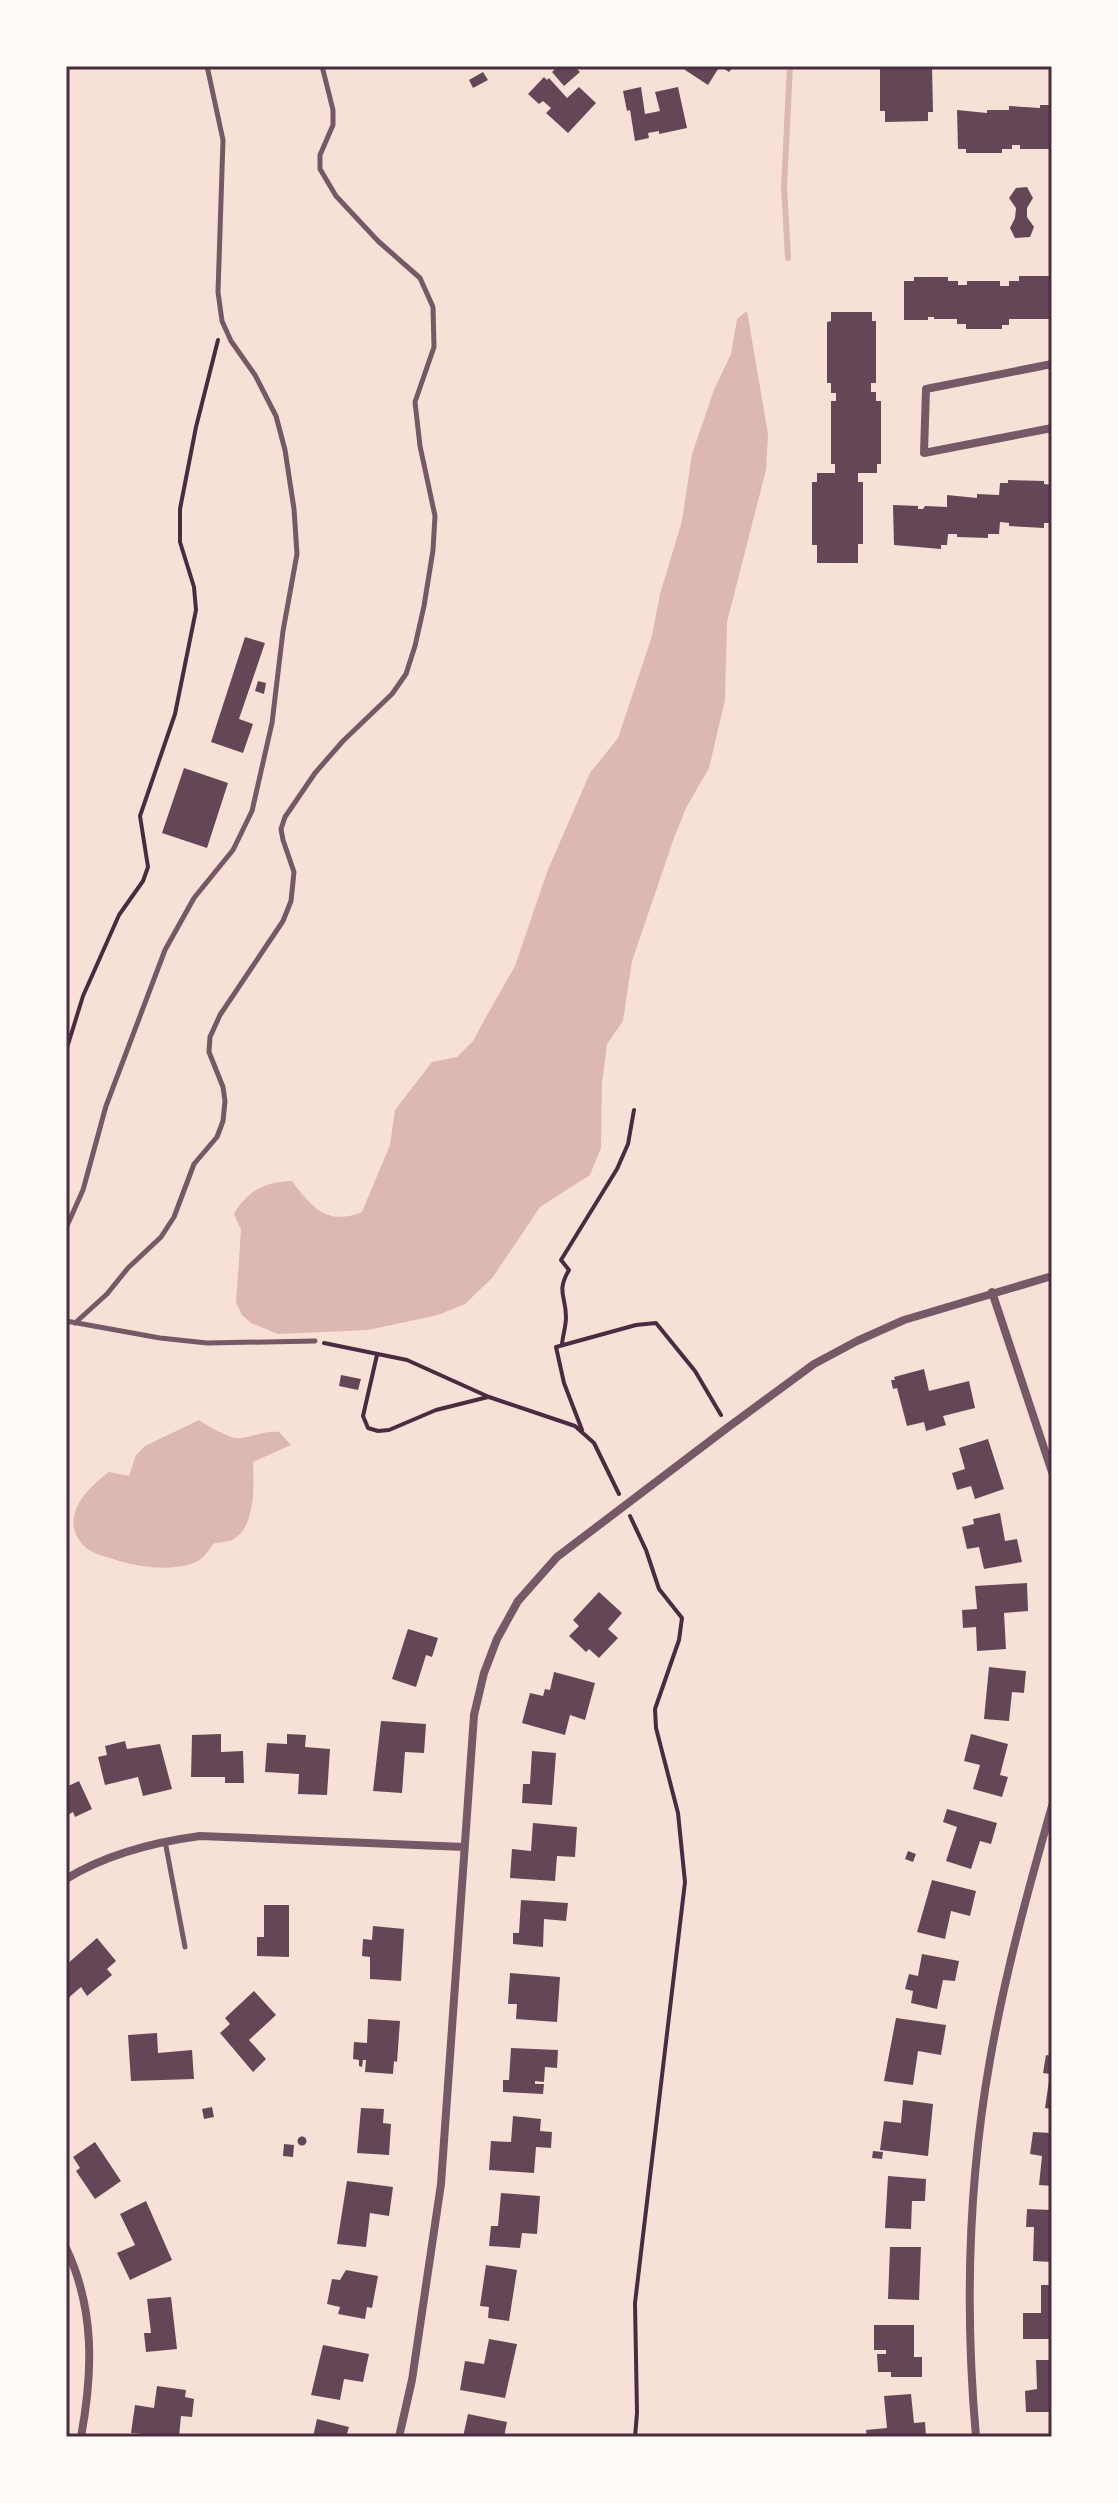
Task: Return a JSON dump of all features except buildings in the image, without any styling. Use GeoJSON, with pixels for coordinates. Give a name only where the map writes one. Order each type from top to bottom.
{"type":"FeatureCollection","features":[{"type":"Feature","properties":{"kind":"street"},"geometry":{"type":"LineString","coordinates":[[1052,364],[926,389],[924,453],[1052,428]]}},
{"type":"Feature","properties":{"kind":"street"},"geometry":{"type":"LineString","coordinates":[[399,2437],[412,2380],[441,2184],[474,1715],[484,1673],[497,1639],[518,1601],[557,1557],[814,1364],[904,1320],[1052,1276]]}},
{"type":"Feature","properties":{"kind":"street"},"geometry":{"type":"LineString","coordinates":[[992,1292],[1052,1472]]}},
{"type":"Feature","properties":{"kind":"street"},"geometry":{"type":"LineString","coordinates":[[976,2437],[970,2309],[978,2143],[1005,1982],[1023,1905],[1052,1806]]}},
{"type":"Feature","properties":{"kind":"street"},"geometry":{"type":"LineString","coordinates":[[66,1879],[107,1860],[165,1840],[200,1836],[239,1835],[464,1847]]}},
{"type":"Feature","properties":{"kind":"street"},"geometry":{"type":"LineString","coordinates":[[66,2248],[81,2285],[88,2319],[91,2361],[81,2437]]}},
{"type":"Feature","properties":{"kind":"lane"},"geometry":{"type":"LineString","coordinates":[[66,1228],[83,1190],[106,1106],[165,950],[194,898],[233,850],[252,811],[272,723],[283,631],[297,554],[294,509],[276,416],[222,321],[218,292],[223,140],[207,66]]}},
{"type":"Feature","properties":{"kind":"lane"},"geometry":{"type":"LineString","coordinates":[[75,1323],[161,1237],[174,1217],[194,1164],[217,1137],[225,1101],[223,1087],[209,1052],[210,1037],[220,1015],[283,921],[291,901],[294,872],[281,829],[285,817],[315,773],[392,694],[406,674],[424,606],[435,516],[420,446],[415,402],[434,347],[433,307],[420,278],[378,241],[336,196],[320,169],[320,155],[333,125],[333,110],[322,66]]}},
{"type":"Feature","properties":{"kind":"lane"},"geometry":{"type":"LineString","coordinates":[[66,1321],[207,1343],[315,1341]]}},
{"type":"Feature","properties":{"kind":"lane"},"geometry":{"type":"LineString","coordinates":[[165,1840],[185,1947]]}},
{"type":"Feature","properties":{"kind":"path"},"geometry":{"type":"LineString","coordinates":[[66,1051],[83,996],[119,915],[143,881],[148,867],[140,816],[175,714],[196,610],[194,587],[180,542],[180,509],[222,321]]}},
{"type":"Feature","properties":{"kind":"path"},"geometry":{"type":"LineString","coordinates":[[562,1344],[566,1314],[560,1293],[562,1281],[569,1270],[561,1260],[617,1169],[628,1144],[634,1110]]}},
{"type":"Feature","properties":{"kind":"path"},"geometry":{"type":"LineString","coordinates":[[583,1433],[564,1383],[556,1347],[636,1325],[656,1323],[695,1371],[727,1428]]}},
{"type":"Feature","properties":{"kind":"path"},"geometry":{"type":"LineString","coordinates":[[315,1341],[407,1360],[489,1397],[563,1422],[583,1433],[594,1443],[625,1505],[646,1550],[659,1589],[682,1618],[679,1640],[655,1709],[656,1728],[678,1813],[685,1882],[635,2303],[635,2437]]}},
{"type":"Feature","properties":{"kind":"path"},"geometry":{"type":"LineString","coordinates":[[377,1355],[363,1416],[368,1428],[389,1430],[436,1410],[489,1397]]}},
{"type":"Feature","properties":{"kind":"shaded area"},"geometry":{"type":"Polygon","coordinates":[[[747,311],[768,434],[766,470],[727,622],[725,700],[709,768],[686,808],[674,838],[632,961],[623,1021],[607,1044],[602,1084],[601,1148],[590,1175],[540,1207],[493,1277],[465,1304],[438,1315],[368,1330],[278,1334],[251,1323],[242,1315],[236,1302],[241,1230],[234,1214],[239,1206],[258,1189],[292,1181],[322,1212],[340,1217],[362,1212],[390,1145],[395,1110],[432,1062],[457,1057],[473,1041],[515,966],[547,872],[590,773],[618,738],[652,636],[660,594],[682,521],[692,454],[714,390],[731,354],[737,319],[747,311]]]}},
{"type":"Feature","properties":{"kind":"shaded area"},"geometry":{"type":"Polygon","coordinates":[[[199,1420],[237,1438],[279,1432],[291,1445],[253,1462],[252,1505],[246,1526],[240,1534],[230,1541],[213,1544],[195,1563],[173,1567],[127,1563],[85,1547],[77,1536],[74,1515],[92,1487],[109,1472],[129,1476],[136,1455],[145,1446],[199,1420]]]}},
{"type":"Feature","properties":{"kind":"waterway"},"geometry":{"type":"LineString","coordinates":[[788,258],[784,186],[790,66]]}}]}
